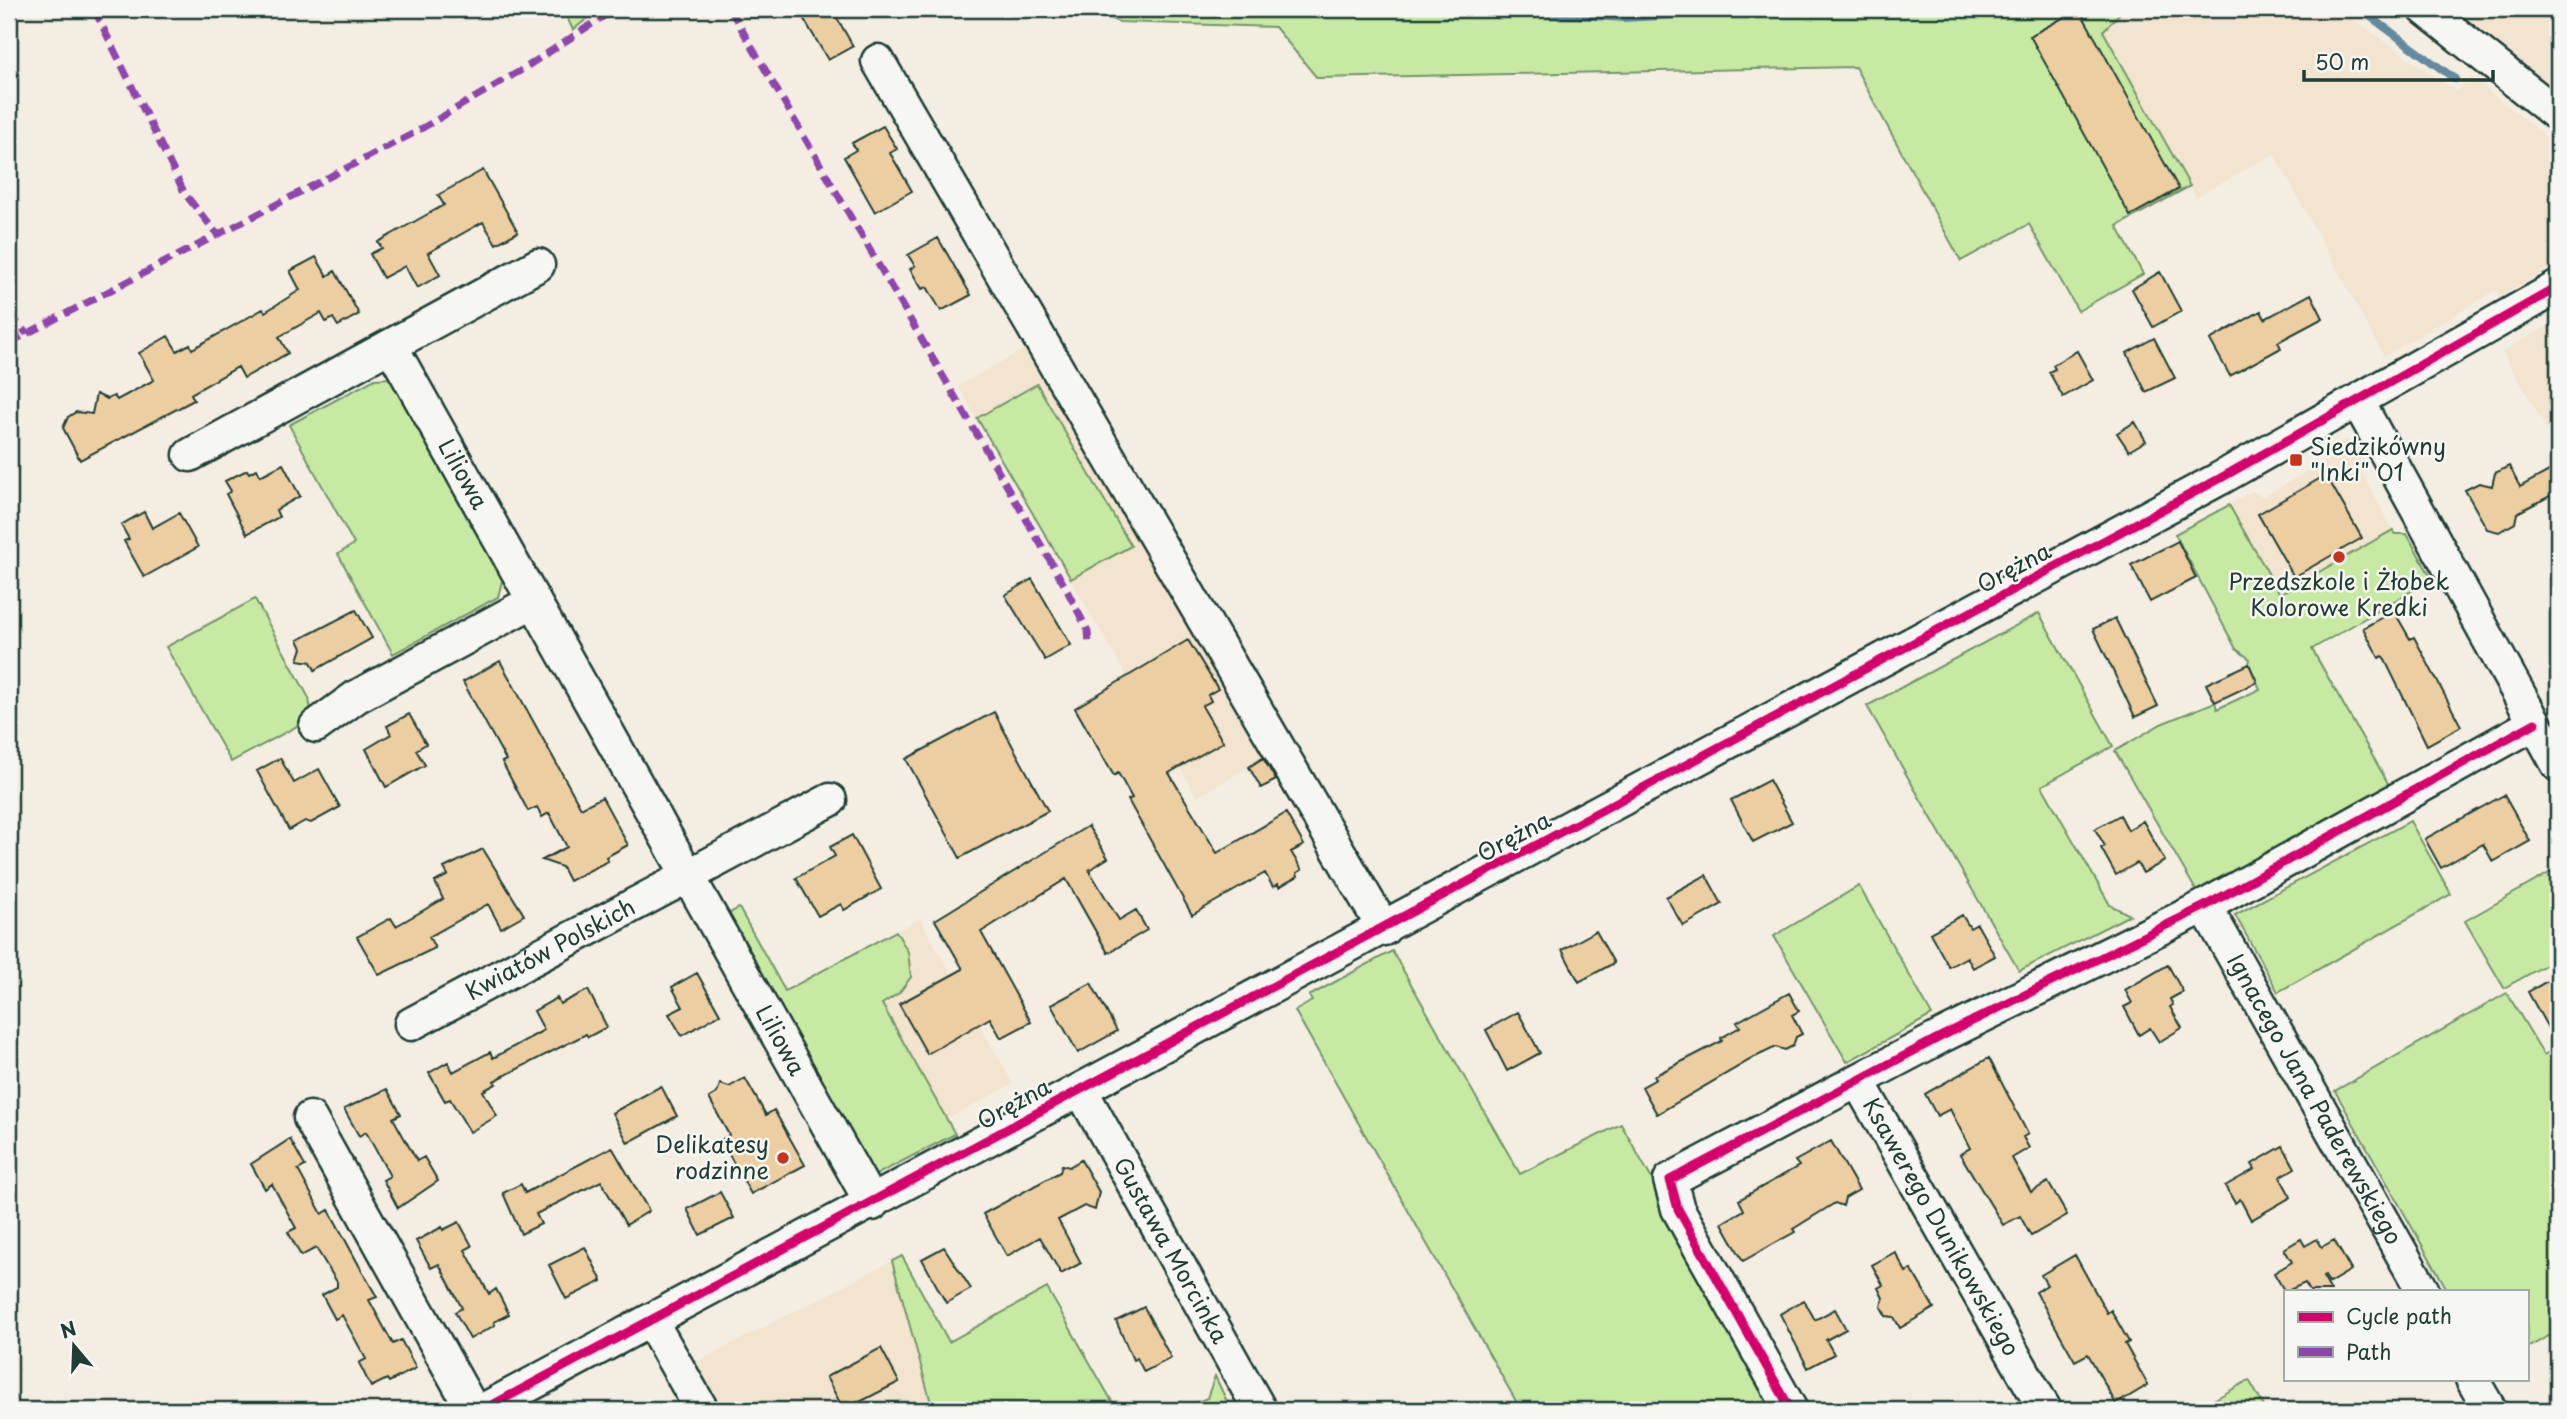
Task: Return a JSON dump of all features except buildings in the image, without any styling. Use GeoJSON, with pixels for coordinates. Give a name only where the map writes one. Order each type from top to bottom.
{"type":"FeatureCollection","features":[{"type":"Feature","properties":{"kind":"street"},"geometry":{"type":"LineString","coordinates":[[2425,9],[2558,115]]}},
{"type":"Feature","properties":{"kind":"street"},"geometry":{"type":"LineString","coordinates":[[878,61],[1384,929]]}},
{"type":"Feature","properties":{"kind":"street"},"geometry":{"type":"LineString","coordinates":[[190,456],[538,265]]}},
{"type":"Feature","properties":{"kind":"street","name":"Orężna"},"geometry":{"type":"LineString","coordinates":[[483,1410],[1384,929],[2358,402],[2558,287]]}},
{"type":"Feature","properties":{"kind":"street","name":"Liliowa"},"geometry":{"type":"LineString","coordinates":[[391,346],[532,602],[872,1204]]}},
{"type":"Feature","properties":{"kind":"street"},"geometry":{"type":"LineString","coordinates":[[2358,402],[2558,765]]}},
{"type":"Feature","properties":{"kind":"street"},"geometry":{"type":"LineString","coordinates":[[316,726],[356,697],[532,602]]}},
{"type":"Feature","properties":{"kind":"street"},"geometry":{"type":"LineString","coordinates":[[1858,1081],[1952,1031],[2205,906],[2535,723]]}},
{"type":"Feature","properties":{"kind":"street"},"geometry":{"type":"LineString","coordinates":[[688,878],[830,800]]}},
{"type":"Feature","properties":{"kind":"street","name":"Kwiatów Polskich"},"geometry":{"type":"LineString","coordinates":[[411,1024],[688,878]]}},
{"type":"Feature","properties":{"kind":"street","name":"Ignacego Jana Paderewskiego"},"geometry":{"type":"LineString","coordinates":[[2205,906],[2422,1290]]}},
{"type":"Feature","properties":{"kind":"street","name":"Ksawerego Dunikowskiego"},"geometry":{"type":"LineString","coordinates":[[1791,1410],[1678,1209],[1670,1180],[1858,1081],[2045,1410]]}},
{"type":"Feature","properties":{"kind":"street","name":"Gustawa Morcinka"},"geometry":{"type":"LineString","coordinates":[[1081,1090],[1261,1410]]}},
{"type":"Feature","properties":{"kind":"street"},"geometry":{"type":"LineString","coordinates":[[310,1118],[473,1410]]}},
{"type":"Feature","properties":{"kind":"street"},"geometry":{"type":"LineString","coordinates":[[651,1321],[702,1410]]}},
{"type":"Feature","properties":{"kind":"street"},"geometry":{"type":"LineString","coordinates":[[2473,1380],[2490,1410]]}},
{"type":"Feature","properties":{"kind":"shaded area"},"geometry":{"type":"Polygon","coordinates":[[[2124,9],[2338,9],[2456,91],[2471,77],[2558,146],[2558,264],[2500,296],[2495,291],[2384,356],[2274,154],[2196,197],[2103,31],[2124,9]]]}},
{"type":"Feature","properties":{"kind":"shaded area"},"geometry":{"type":"Polygon","coordinates":[[[2447,9],[2558,9],[2558,98],[2447,9]]]}},
{"type":"Feature","properties":{"kind":"shaded area"},"geometry":{"type":"Polygon","coordinates":[[[2558,320],[2558,448],[2502,352],[2558,320]]]}},
{"type":"Feature","properties":{"kind":"shaded area"},"geometry":{"type":"Polygon","coordinates":[[[1031,345],[1269,755],[1197,797],[958,386],[1031,345]]]}},
{"type":"Feature","properties":{"kind":"shaded area","name":"Przedszkole i Żłobek Kolorowe Kredki"},"geometry":{"type":"Polygon","coordinates":[[[2345,440],[2356,442],[2364,459],[2359,467],[2395,534],[2407,534],[2432,579],[2312,649],[2229,505],[2253,491],[2263,497],[2329,459],[2331,448],[2345,440]]]}},
{"type":"Feature","properties":{"kind":"shaded area"},"geometry":{"type":"Polygon","coordinates":[[[920,918],[1013,1084],[945,1120],[854,955],[920,918]]]}},
{"type":"Feature","properties":{"kind":"shaded area"},"geometry":{"type":"Polygon","coordinates":[[[892,1261],[933,1410],[721,1410],[695,1363],[892,1261]]]}},
{"type":"Feature","properties":{"kind":"green space"},"geometry":{"type":"Polygon","coordinates":[[[563,9],[599,9],[573,30],[563,9]]]}},
{"type":"Feature","properties":{"kind":"green space"},"geometry":{"type":"Polygon","coordinates":[[[1084,9],[2124,9],[2103,31],[2190,186],[2117,226],[2143,274],[2078,311],[2029,224],[1961,261],[1855,67],[1317,78],[1275,27],[1119,22],[1084,9]]]}},
{"type":"Feature","properties":{"kind":"green space"},"geometry":{"type":"Polygon","coordinates":[[[391,378],[404,393],[503,577],[498,597],[393,654],[338,554],[354,544],[289,425],[375,379],[391,378]]]}},
{"type":"Feature","properties":{"kind":"green space"},"geometry":{"type":"Polygon","coordinates":[[[1037,384],[1131,546],[1071,579],[977,418],[1037,384]]]}},
{"type":"Feature","properties":{"kind":"green space"},"geometry":{"type":"Polygon","coordinates":[[[2229,505],[2280,594],[2393,530],[2395,534],[2407,534],[2432,579],[2312,649],[2389,785],[2197,892],[2115,751],[2161,724],[2215,702],[2217,709],[2260,689],[2249,664],[2250,659],[2236,649],[2175,534],[2229,505]]]}},
{"type":"Feature","properties":{"kind":"green space"},"geometry":{"type":"Polygon","coordinates":[[[255,599],[309,698],[312,718],[231,762],[166,647],[255,599]]]}},
{"type":"Feature","properties":{"kind":"green space"},"geometry":{"type":"Polygon","coordinates":[[[2039,613],[2113,746],[2042,786],[2110,905],[2130,915],[2019,971],[1867,706],[2039,613]]]}},
{"type":"Feature","properties":{"kind":"green space"},"geometry":{"type":"Polygon","coordinates":[[[2410,821],[2451,894],[2278,992],[2235,915],[2410,821]]]}},
{"type":"Feature","properties":{"kind":"green space"},"geometry":{"type":"Polygon","coordinates":[[[2558,868],[2558,958],[2504,988],[2465,921],[2558,868]]]}},
{"type":"Feature","properties":{"kind":"green space"},"geometry":{"type":"Polygon","coordinates":[[[1859,886],[1932,1015],[1847,1062],[1774,936],[1859,886]]]}},
{"type":"Feature","properties":{"kind":"green space"},"geometry":{"type":"Polygon","coordinates":[[[739,908],[785,991],[896,931],[908,952],[911,977],[899,993],[882,1004],[955,1134],[872,1177],[722,917],[739,908]]]}},
{"type":"Feature","properties":{"kind":"green space"},"geometry":{"type":"Polygon","coordinates":[[[1392,951],[1520,1174],[1621,1124],[1781,1410],[1521,1410],[1295,1011],[1312,1001],[1309,996],[1392,951]]]}},
{"type":"Feature","properties":{"kind":"green space"},"geometry":{"type":"Polygon","coordinates":[[[2507,993],[2544,1055],[2558,1047],[2558,1331],[2528,1347],[2528,1290],[2447,1290],[2335,1091],[2507,993]]]}},
{"type":"Feature","properties":{"kind":"green space"},"geometry":{"type":"Polygon","coordinates":[[[902,1256],[949,1342],[1047,1288],[1117,1410],[933,1410],[892,1261],[902,1256]]]}},
{"type":"Feature","properties":{"kind":"green space"},"geometry":{"type":"Polygon","coordinates":[[[1215,1376],[1231,1410],[1179,1410],[1207,1398],[1215,1376]]]}},
{"type":"Feature","properties":{"kind":"green space"},"geometry":{"type":"Polygon","coordinates":[[[2249,1380],[2266,1410],[2196,1410],[2249,1380]]]}},
{"type":"Feature","properties":{"kind":"waterway"},"geometry":{"type":"LineString","coordinates":[[1489,9],[1624,18],[1778,9]]}},
{"type":"Feature","properties":{"kind":"waterway"},"geometry":{"type":"LineString","coordinates":[[2360,9],[2455,79]]}},
{"type":"Feature","properties":{"kind":"railway"},"geometry":{"type":"LineString","coordinates":[[2544,9],[2558,20]]}},
{"type":"Feature","properties":{"kind":"marked path"},"geometry":{"type":"LineString","coordinates":[[94,9],[185,194],[218,235]]}},
{"type":"Feature","properties":{"kind":"marked path"},"geometry":{"type":"LineString","coordinates":[[9,343],[414,133],[520,71],[615,9]]}},
{"type":"Feature","properties":{"kind":"marked path"},"geometry":{"type":"LineString","coordinates":[[730,9],[1062,581],[1088,631],[1089,644]]}},
{"type":"Feature","properties":{"kind":"marked path"},"geometry":{"type":"LineString","coordinates":[[9,313],[27,334]]}},
{"type":"Feature","properties":{"kind":"cycle path"},"geometry":{"type":"LineString","coordinates":[[483,1410],[2219,479],[2558,287]]}},
{"type":"Feature","properties":{"kind":"cycle path"},"geometry":{"type":"LineString","coordinates":[[1791,1410],[1678,1209],[1670,1180],[1940,1037],[2205,906],[2535,723]]}},
{"type":"Feature","properties":{"kind":"place","name":"Siedzikówny \"Inki\" 01"},"geometry":{"type":"Point","coordinates":[2296,460]}},
{"type":"Feature","properties":{"kind":"place","name":"Przedszkole i Żłobek Kolorowe Kredki"},"geometry":{"type":"Point","coordinates":[2339,557]}},
{"type":"Feature","properties":{"kind":"place","name":"Delikatesy rodzinne"},"geometry":{"type":"Point","coordinates":[783,1158]}}]}
